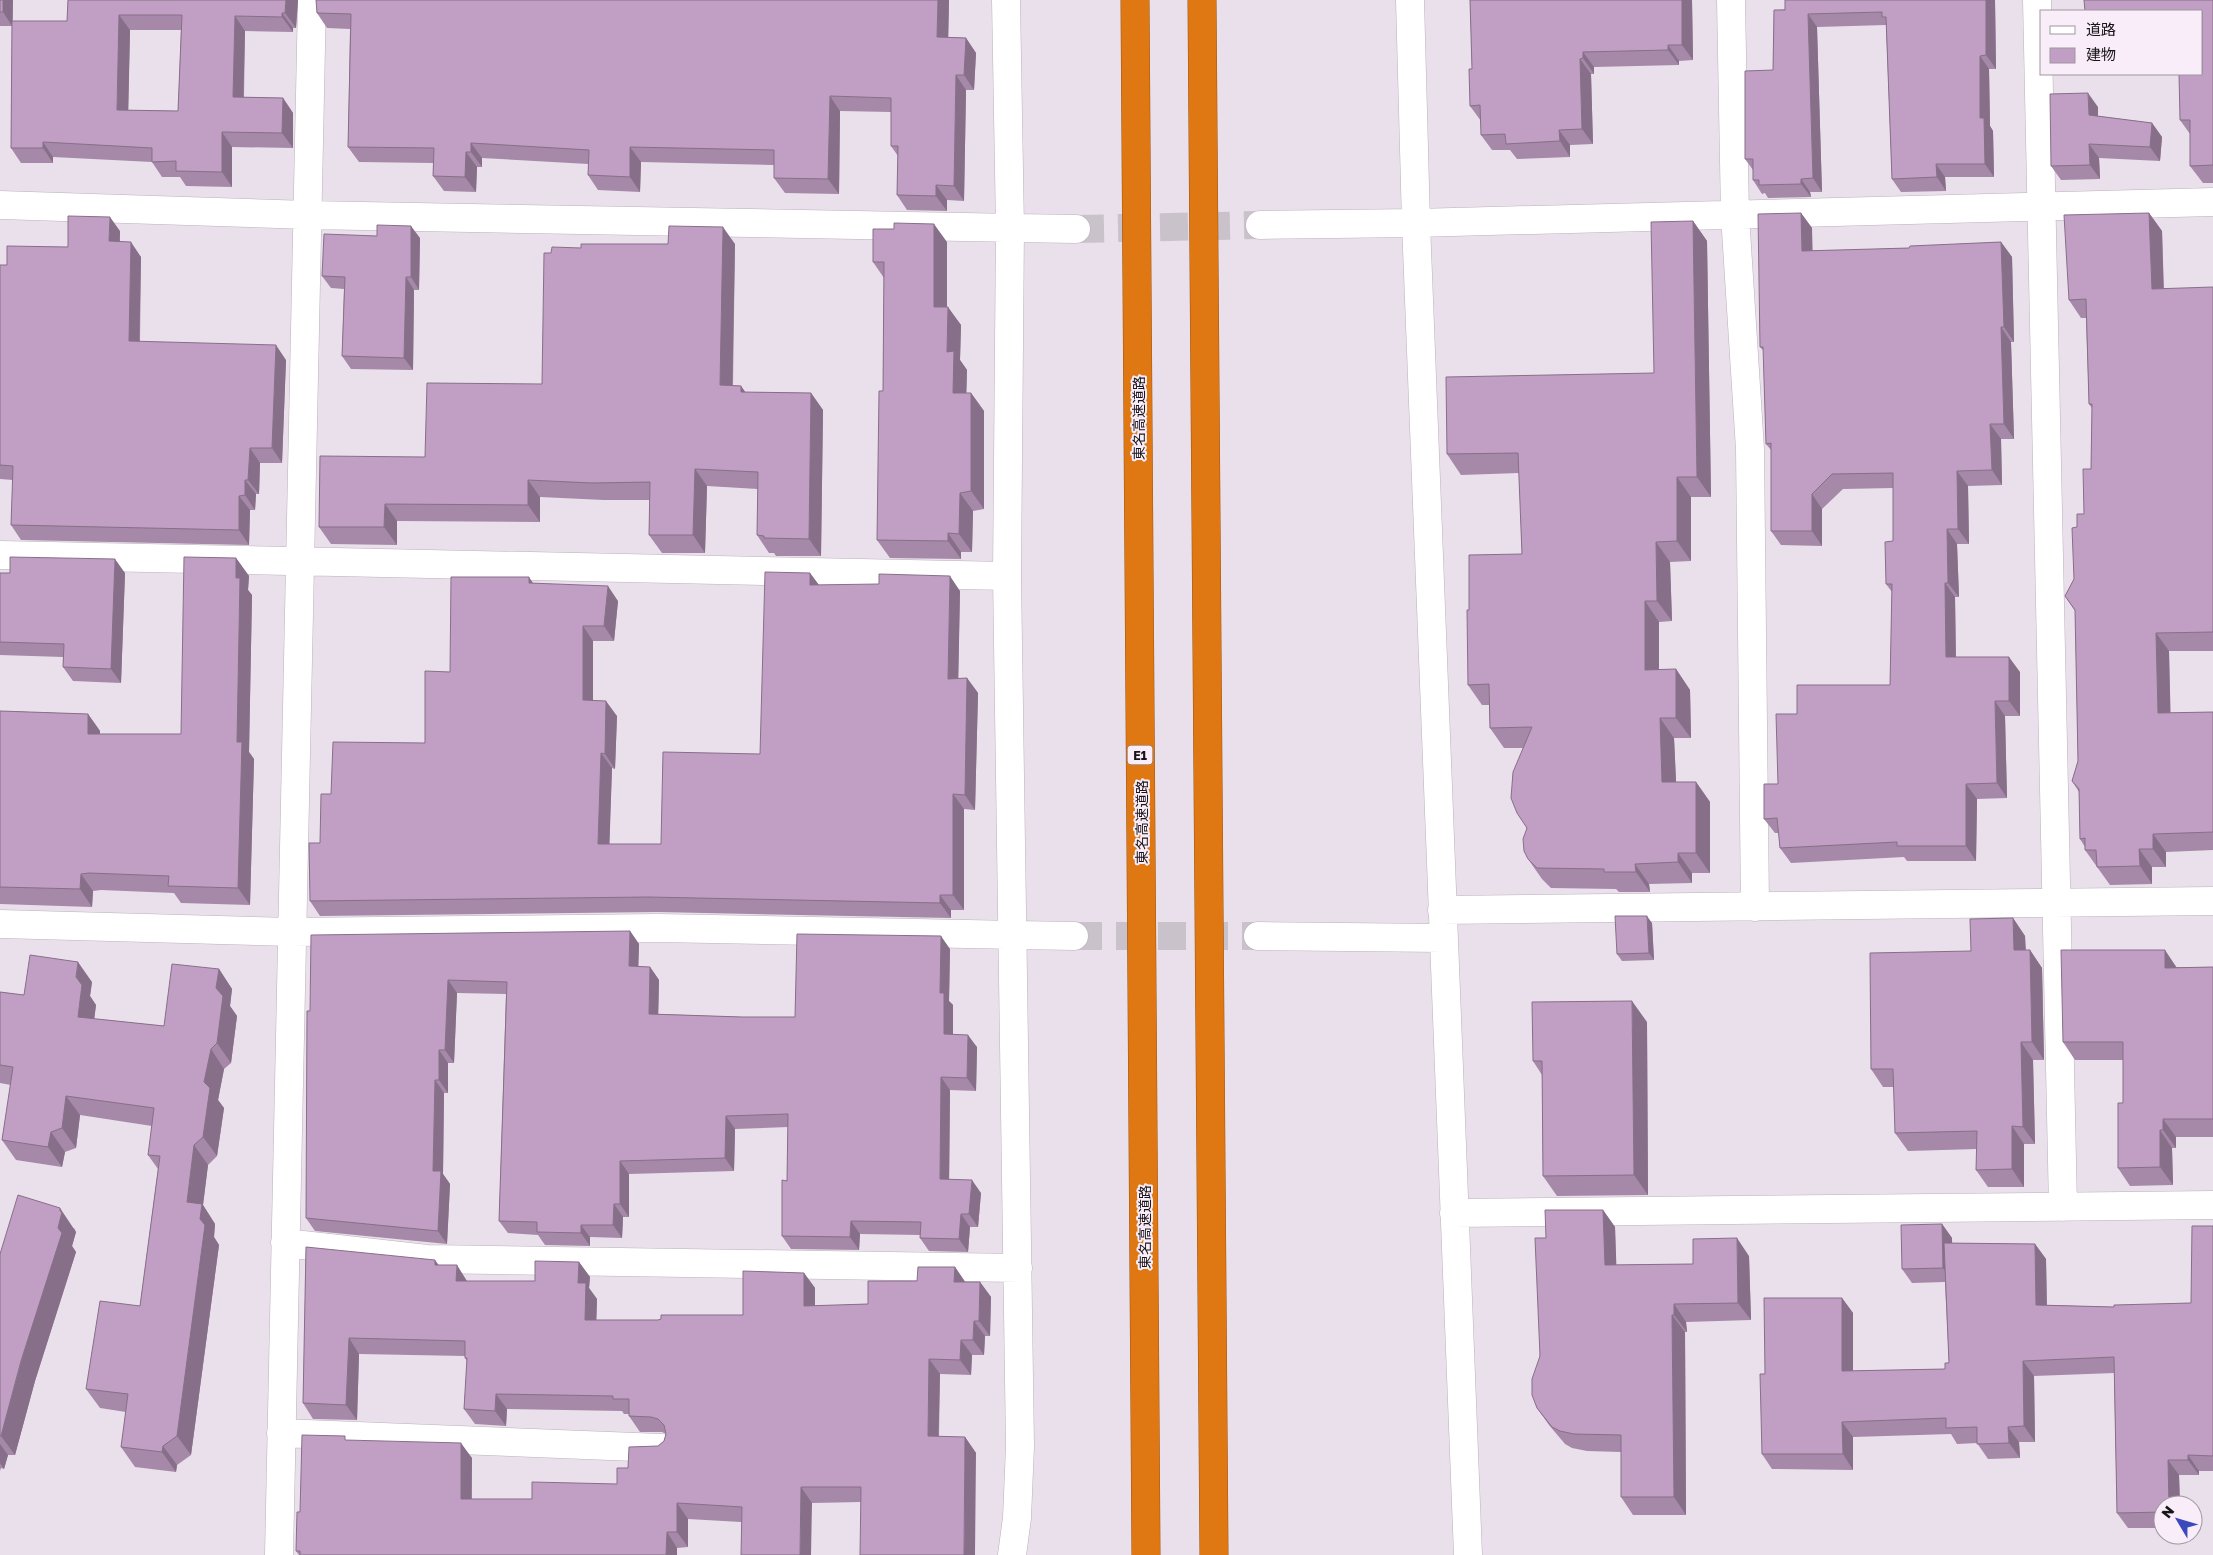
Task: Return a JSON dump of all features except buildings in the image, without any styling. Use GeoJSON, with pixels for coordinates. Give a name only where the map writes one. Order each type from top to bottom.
{"type":"FeatureCollection","features":[{"type":"Feature","properties":{"kind":"highway","name":"東名高速道路"},"geometry":{"type":"LineString","coordinates":[[1135,0],[1146,1555]]}},
{"type":"Feature","properties":{"kind":"highway"},"geometry":{"type":"LineString","coordinates":[[1202,0],[1214,1555]]}},
{"type":"Feature","properties":{"kind":"street"},"geometry":{"type":"LineString","coordinates":[[279,1555],[312,0]]}},
{"type":"Feature","properties":{"kind":"street"},"geometry":{"type":"LineString","coordinates":[[1006,0],[1010,228],[1007,576],[1014,935],[1020,1446],[1018,1518],[1012,1555]]}},
{"type":"Feature","properties":{"kind":"street"},"geometry":{"type":"LineString","coordinates":[[1410,0],[1416,223],[1468,1555]]}},
{"type":"Feature","properties":{"kind":"street"},"geometry":{"type":"LineString","coordinates":[[1731,0],[1735,215],[1750,449],[1755,907]]}},
{"type":"Feature","properties":{"kind":"street"},"geometry":{"type":"LineString","coordinates":[[2037,0],[2040,206],[2058,903],[2063,1207]]}},
{"type":"Feature","properties":{"kind":"street"},"geometry":{"type":"LineString","coordinates":[[1260,224],[1416,223],[2213,202]]}},
{"type":"Feature","properties":{"kind":"street"},"geometry":{"type":"LineString","coordinates":[[0,205],[308,215],[1076,229]]}},
{"type":"Feature","properties":{"kind":"street"},"geometry":{"type":"LineString","coordinates":[[0,555],[1007,576]]}},
{"type":"Feature","properties":{"kind":"street"},"geometry":{"type":"LineString","coordinates":[[1442,910],[2213,901]]}},
{"type":"Feature","properties":{"kind":"street"},"geometry":{"type":"LineString","coordinates":[[0,924],[291,932],[658,928],[1074,936]]}},
{"type":"Feature","properties":{"kind":"street"},"geometry":{"type":"LineString","coordinates":[[1258,936],[1443,938]]}},
{"type":"Feature","properties":{"kind":"street"},"geometry":{"type":"LineString","coordinates":[[1454,1213],[2213,1205]]}},
{"type":"Feature","properties":{"kind":"street"},"geometry":{"type":"LineString","coordinates":[[285,1243],[427,1260],[1018,1268]]}},
{"type":"Feature","properties":{"kind":"street"},"geometry":{"type":"LineString","coordinates":[[281,1433],[661,1448]]}},
{"type":"Feature","properties":{"kind":"tunnel"},"geometry":{"type":"LineString","coordinates":[[1076,229],[1260,225]]}},
{"type":"Feature","properties":{"kind":"tunnel"},"geometry":{"type":"LineString","coordinates":[[1074,936],[1258,936]]}}]}
